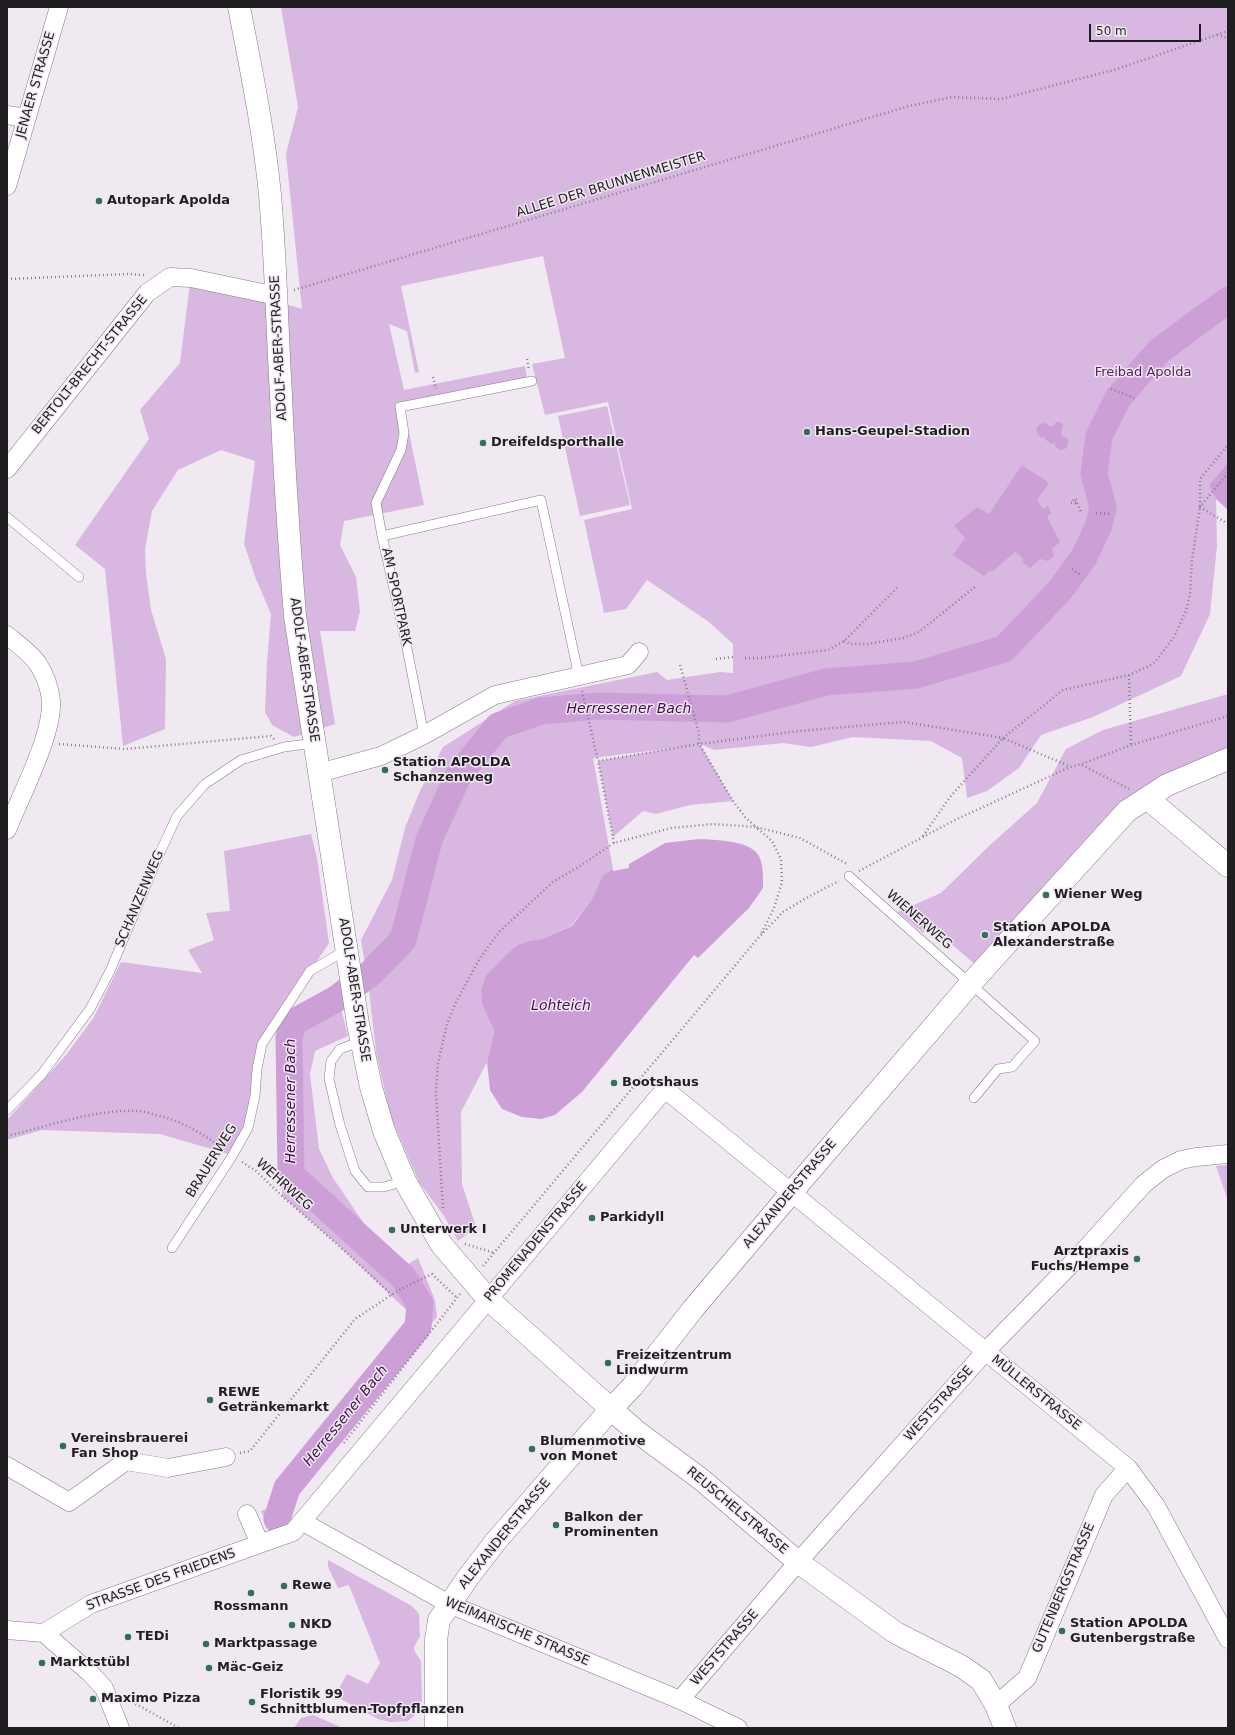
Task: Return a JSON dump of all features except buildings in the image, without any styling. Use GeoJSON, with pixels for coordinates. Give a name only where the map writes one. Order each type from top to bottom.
{"type":"FeatureCollection","features":[{"type":"Feature","properties":{"kind":"main road","name":"ADOLF-ABER-STRASSE"},"geometry":{"type":"LineString","coordinates":[[239,7],[261,124],[270,194],[277,296],[281,403],[295,616],[355,1003],[370,1087],[384,1131],[405,1181],[441,1244],[488,1299]]}},
{"type":"Feature","properties":{"kind":"main road","name":"ALEXANDERSTRASSE"},"geometry":{"type":"LineString","coordinates":[[436,1728],[436,1631],[439,1620],[449,1604],[496,1541],[632,1387],[693,1309],[972,983],[1126,811],[1167,785],[1228,759]]}},
{"type":"Feature","properties":{"kind":"main road"},"geometry":{"type":"LineString","coordinates":[[1147,798],[1228,866]]}},
{"type":"Feature","properties":{"kind":"main road","name":"REUSCHELSTRASSE"},"geometry":{"type":"LineString","coordinates":[[488,1299],[636,1431],[702,1480],[798,1562],[896,1633],[961,1666],[981,1680],[996,1705],[1005,1728]]}},
{"type":"Feature","properties":{"kind":"street","name":"JENAER STRASSE"},"geometry":{"type":"LineString","coordinates":[[7,186],[59,7]]}},
{"type":"Feature","properties":{"kind":"street"},"geometry":{"type":"LineString","coordinates":[[7,115],[27,118]]}},
{"type":"Feature","properties":{"kind":"street"},"geometry":{"type":"LineString","coordinates":[[170,277],[191,278],[277,296]]}},
{"type":"Feature","properties":{"kind":"street","name":"BERTOLT-BRECHT-STRASSE"},"geometry":{"type":"LineString","coordinates":[[7,469],[147,293],[170,277]]}},
{"type":"Feature","properties":{"kind":"street"},"geometry":{"type":"LineString","coordinates":[[7,635],[37,663],[46,680],[51,701],[50,719],[43,743],[7,829]]}},
{"type":"Feature","properties":{"kind":"street"},"geometry":{"type":"LineString","coordinates":[[319,772],[374,759],[424,735],[495,695],[628,665],[639,652]]}},
{"type":"Feature","properties":{"kind":"street","name":"PROMENADENSTRASSE"},"geometry":{"type":"LineString","coordinates":[[303,1522],[665,1089],[791,1193]]}},
{"type":"Feature","properties":{"kind":"street","name":"WESTSTRASSE"},"geometry":{"type":"LineString","coordinates":[[680,1700],[798,1562],[985,1352],[1079,1256],[1144,1184],[1163,1169],[1180,1160],[1228,1154]]}},
{"type":"Feature","properties":{"kind":"street","name":"MÜLLERSTRASSE"},"geometry":{"type":"LineString","coordinates":[[791,1193],[1128,1468],[1156,1506],[1228,1639]]}},
{"type":"Feature","properties":{"kind":"street"},"geometry":{"type":"LineString","coordinates":[[7,1466],[69,1502],[126,1461],[168,1468],[226,1457]]}},
{"type":"Feature","properties":{"kind":"street","name":"GUTENBERGSTRASSE"},"geometry":{"type":"LineString","coordinates":[[996,1705],[1027,1678],[1104,1495],[1128,1468]]}},
{"type":"Feature","properties":{"kind":"street"},"geometry":{"type":"LineString","coordinates":[[247,1514],[260,1544]]}},
{"type":"Feature","properties":{"kind":"street","name":"STRASSE DES FRIEDENS"},"geometry":{"type":"LineString","coordinates":[[44,1634],[91,1604],[293,1532],[303,1522]]}},
{"type":"Feature","properties":{"kind":"street","name":"WEIMARISCHE STRASSE"},"geometry":{"type":"LineString","coordinates":[[303,1522],[449,1604],[680,1700],[738,1728]]}},
{"type":"Feature","properties":{"kind":"street"},"geometry":{"type":"LineString","coordinates":[[7,1630],[44,1634],[104,1688],[120,1728]]}},
{"type":"Feature","properties":{"kind":"lane"},"geometry":{"type":"LineString","coordinates":[[382,536],[376,503],[402,450],[404,433],[400,407],[532,381]]}},
{"type":"Feature","properties":{"kind":"lane","name":"AM SPORTPARK"},"geometry":{"type":"LineString","coordinates":[[424,735],[405,638],[382,536],[541,500],[579,677]]}},
{"type":"Feature","properties":{"kind":"lane"},"geometry":{"type":"LineString","coordinates":[[7,517],[78,577]]}},
{"type":"Feature","properties":{"kind":"lane","name":"SCHANZENWEG"},"geometry":{"type":"LineString","coordinates":[[7,1110],[42,1074],[90,1009],[110,971],[157,859],[177,816],[205,784],[241,760],[284,747],[315,743]]}},
{"type":"Feature","properties":{"kind":"lane","name":"WIENERWEG"},"geometry":{"type":"LineString","coordinates":[[849,876],[972,983],[1035,1041],[1012,1068],[998,1069],[974,1098]]}},
{"type":"Feature","properties":{"kind":"lane","name":"BRAUERWEG"},"geometry":{"type":"LineString","coordinates":[[172,1248],[248,1128],[255,1096],[257,1069],[262,1044],[310,971],[347,949]]}},
{"type":"Feature","properties":{"kind":"lane"},"geometry":{"type":"LineString","coordinates":[[362,1041],[340,1049],[331,1061],[329,1079],[340,1125],[355,1171],[368,1187],[384,1187],[405,1181]]}},
{"type":"Feature","properties":{"kind":"path","name":"ALLEE DER BRUNNENMEISTER"},"geometry":{"type":"LineString","coordinates":[[277,296],[385,262],[600,200],[791,140],[909,106],[952,97],[1001,99],[1117,69],[1228,31]]}},
{"type":"Feature","properties":{"kind":"path"},"geometry":{"type":"LineString","coordinates":[[1216,34],[1228,38]]}},
{"type":"Feature","properties":{"kind":"path"},"geometry":{"type":"LineString","coordinates":[[7,279],[129,274],[170,277]]}},
{"type":"Feature","properties":{"kind":"path"},"geometry":{"type":"LineString","coordinates":[[1111,389],[1134,398]]}},
{"type":"Feature","properties":{"kind":"path"},"geometry":{"type":"LineString","coordinates":[[922,837],[950,797],[1003,738],[1063,690],[1129,675],[1155,662],[1174,638],[1186,611],[1190,594],[1192,560],[1200,507],[1200,479],[1228,445]]}},
{"type":"Feature","properties":{"kind":"path"},"geometry":{"type":"LineString","coordinates":[[1200,507],[1228,473]]}},
{"type":"Feature","properties":{"kind":"path"},"geometry":{"type":"LineString","coordinates":[[1071,503],[1076,502],[1076,499],[1073,501],[1075,502],[1081,512]]}},
{"type":"Feature","properties":{"kind":"path"},"geometry":{"type":"LineString","coordinates":[[1200,507],[1228,524]]}},
{"type":"Feature","properties":{"kind":"path"},"geometry":{"type":"LineString","coordinates":[[1096,513],[1112,514]]}},
{"type":"Feature","properties":{"kind":"path"},"geometry":{"type":"LineString","coordinates":[[1072,569],[1082,576]]}},
{"type":"Feature","properties":{"kind":"path"},"geometry":{"type":"LineString","coordinates":[[844,642],[850,644],[868,644],[903,638],[919,632],[976,586]]}},
{"type":"Feature","properties":{"kind":"path"},"geometry":{"type":"LineString","coordinates":[[745,658],[762,658],[818,650],[828,650],[844,642],[897,588]]}},
{"type":"Feature","properties":{"kind":"path"},"geometry":{"type":"LineString","coordinates":[[716,658],[733,657]]}},
{"type":"Feature","properties":{"kind":"path"},"geometry":{"type":"LineString","coordinates":[[680,665],[699,733],[699,744],[733,801],[745,817],[772,841],[780,859],[782,882],[774,908],[759,937]]}},
{"type":"Feature","properties":{"kind":"path"},"geometry":{"type":"LineString","coordinates":[[1129,675],[1131,745]]}},
{"type":"Feature","properties":{"kind":"path"},"geometry":{"type":"LineString","coordinates":[[585,701],[614,842]]}},
{"type":"Feature","properties":{"kind":"path"},"geometry":{"type":"LineString","coordinates":[[471,1280],[647,1072],[707,997],[759,937],[783,912],[808,897],[922,837],[1070,766],[1082,764],[1131,745],[1228,716]]}},
{"type":"Feature","properties":{"kind":"path"},"geometry":{"type":"LineString","coordinates":[[598,761],[699,744],[799,730],[904,722],[1003,738],[1070,766]]}},
{"type":"Feature","properties":{"kind":"path"},"geometry":{"type":"LineString","coordinates":[[43,743],[125,748],[271,736],[284,747]]}},
{"type":"Feature","properties":{"kind":"path"},"geometry":{"type":"LineString","coordinates":[[1082,764],[1147,798]]}},
{"type":"Feature","properties":{"kind":"path"},"geometry":{"type":"LineString","coordinates":[[443,1211],[436,1092],[438,1064],[447,1024],[456,1002],[480,958],[500,932],[524,908],[554,882],[614,842],[671,828],[712,824],[756,827],[800,838],[848,865],[849,876]]}},
{"type":"Feature","properties":{"kind":"path","name":"WEHRWEG"},"geometry":{"type":"LineString","coordinates":[[7,1136],[108,1112],[139,1111],[166,1117],[190,1126],[256,1171],[392,1296]]}},
{"type":"Feature","properties":{"kind":"path"},"geometry":{"type":"LineString","coordinates":[[458,1241],[495,1253]]}},
{"type":"Feature","properties":{"kind":"path"},"geometry":{"type":"LineString","coordinates":[[226,1457],[250,1451],[355,1318],[400,1290],[432,1274],[457,1298],[341,1447]]}},
{"type":"Feature","properties":{"kind":"path"},"geometry":{"type":"LineString","coordinates":[[104,1688],[179,1728]]}},
{"type":"Feature","properties":{"kind":"green space","name":"Freibad Apolda"},"geometry":{"type":"Polygon","coordinates":[[[281,7],[1228,7],[1228,462],[1209,485],[1216,499],[1217,546],[1210,614],[1181,676],[1093,717],[1041,735],[1019,768],[987,791],[967,798],[962,758],[931,741],[853,737],[811,747],[783,743],[714,750],[700,744],[733,801],[690,805],[656,814],[643,811],[613,837],[598,761],[680,747],[593,758],[613,869],[603,875],[592,899],[571,926],[542,939],[528,941],[517,945],[486,977],[481,990],[482,1004],[494,1031],[487,1062],[461,1112],[462,1184],[476,1227],[458,1241],[444,1216],[419,1182],[390,1115],[376,1052],[369,990],[361,940],[392,880],[405,828],[419,793],[443,747],[515,701],[657,672],[667,680],[720,672],[733,673],[733,644],[709,622],[647,580],[626,609],[604,613],[584,520],[632,509],[608,402],[545,415],[532,364],[565,358],[543,256],[401,286],[419,372],[415,373],[407,331],[389,324],[404,390],[525,366],[527,378],[403,404],[424,505],[344,521],[340,545],[356,577],[360,612],[355,631],[320,631],[335,724],[294,737],[272,725],[265,712],[271,614],[256,579],[244,544],[255,461],[221,450],[178,470],[152,511],[145,549],[146,573],[151,610],[166,659],[165,729],[123,746],[105,569],[75,545],[149,439],[140,410],[180,363],[191,275],[302,309],[286,154],[298,107],[281,7]]]}},
{"type":"Feature","properties":{"kind":"green space"},"geometry":{"type":"Polygon","coordinates":[[[607,406],[630,505],[580,516],[558,416],[607,406]]]}},
{"type":"Feature","properties":{"kind":"green space"},"geometry":{"type":"Polygon","coordinates":[[[1228,694],[1228,751],[1158,781],[977,966],[929,925],[923,933],[898,912],[941,893],[989,846],[1037,803],[1066,749],[1103,730],[1228,694]]]}},
{"type":"Feature","properties":{"kind":"green space"},"geometry":{"type":"Polygon","coordinates":[[[311,834],[317,858],[329,943],[262,1044],[248,1128],[232,1155],[160,1134],[42,1130],[7,1140],[7,1120],[66,1055],[94,1017],[121,962],[202,973],[188,950],[214,940],[206,913],[230,911],[224,851],[311,834]]]}},
{"type":"Feature","properties":{"kind":"green space"},"geometry":{"type":"Polygon","coordinates":[[[335,985],[348,1036],[315,1051],[310,1074],[319,1149],[333,1178],[369,1231],[405,1266],[418,1258],[435,1300],[437,1317],[292,1501],[288,1512],[281,1521],[279,1518],[289,1489],[422,1325],[338,1245],[282,1196],[281,1035],[294,1015],[335,985]]]}},
{"type":"Feature","properties":{"kind":"green space"},"geometry":{"type":"Polygon","coordinates":[[[1228,1165],[1228,1201],[1216,1166],[1228,1165]]]}},
{"type":"Feature","properties":{"kind":"green space"},"geometry":{"type":"Polygon","coordinates":[[[284,1490],[275,1519],[282,1526],[270,1531],[261,1511],[270,1508],[284,1490]]]}},
{"type":"Feature","properties":{"kind":"green space"},"geometry":{"type":"Polygon","coordinates":[[[328,1560],[412,1606],[419,1614],[420,1636],[414,1647],[415,1652],[421,1661],[422,1701],[415,1715],[408,1721],[390,1722],[378,1719],[335,1696],[347,1674],[368,1684],[380,1663],[349,1585],[338,1588],[328,1567],[328,1560]]]}},
{"type":"Feature","properties":{"kind":"green space"},"geometry":{"type":"Polygon","coordinates":[[[313,1715],[343,1728],[294,1728],[301,1718],[313,1715]]]}},
{"type":"Feature","properties":{"kind":"water"},"geometry":{"type":"Polygon","coordinates":[[[1056,422],[1060,422],[1063,425],[1061,432],[1062,436],[1068,439],[1068,445],[1065,449],[1060,450],[1055,446],[1055,443],[1051,444],[1045,437],[1042,438],[1037,434],[1036,429],[1040,424],[1045,423],[1049,426],[1053,426],[1056,422]]]}},
{"type":"Feature","properties":{"kind":"water"},"geometry":{"type":"Polygon","coordinates":[[[1228,462],[1228,510],[1216,499],[1209,485],[1228,462]]]}},
{"type":"Feature","properties":{"kind":"water"},"geometry":{"type":"Polygon","coordinates":[[[1022,465],[1049,483],[1037,500],[1043,509],[1048,506],[1051,513],[1047,517],[1060,542],[1052,549],[1054,556],[1048,561],[1040,559],[1030,568],[1022,562],[1023,558],[1015,552],[993,571],[989,571],[984,576],[953,555],[965,538],[954,526],[977,507],[989,514],[1022,465]]]}},
{"type":"Feature","properties":{"kind":"water","name":"Lohteich"},"geometry":{"type":"Polygon","coordinates":[[[699,839],[720,840],[737,843],[751,848],[759,855],[762,869],[763,888],[749,908],[698,958],[694,955],[582,1092],[555,1115],[541,1119],[522,1117],[502,1109],[490,1090],[487,1062],[494,1031],[482,1004],[481,990],[486,976],[517,945],[528,941],[542,939],[572,926],[592,899],[603,875],[613,869],[613,871],[629,868],[629,864],[665,843],[699,839]]]}},
{"type":"Feature","properties":{"kind":"waterway","name":"Herressener Bach"},"geometry":{"type":"LineString","coordinates":[[277,1519],[287,1488],[418,1327],[420,1304],[403,1277],[291,1175],[289,1037],[294,1022],[336,999],[371,973],[403,940],[429,840],[458,776],[498,726],[541,711],[596,706],[727,709],[826,682],[916,675],[1004,649],[1060,590],[1084,557],[1099,525],[1103,507],[1094,474],[1099,436],[1118,398],[1159,351],[1228,300]]}},
{"type":"Feature","properties":{"kind":"place","name":"Autopark Apolda"},"geometry":{"type":"Point","coordinates":[99,201]}},
{"type":"Feature","properties":{"kind":"place","name":"Hans-Geupel-Stadion"},"geometry":{"type":"Point","coordinates":[807,432]}},
{"type":"Feature","properties":{"kind":"place","name":"Dreifeldsporthalle"},"geometry":{"type":"Point","coordinates":[483,443]}},
{"type":"Feature","properties":{"kind":"place","name":"Station APOLDA Schanzenweg"},"geometry":{"type":"Point","coordinates":[385,770]}},
{"type":"Feature","properties":{"kind":"place","name":"Wiener Weg"},"geometry":{"type":"Point","coordinates":[1046,895]}},
{"type":"Feature","properties":{"kind":"place","name":"Station APOLDA Alexanderstraße"},"geometry":{"type":"Point","coordinates":[985,935]}},
{"type":"Feature","properties":{"kind":"place","name":"Bootshaus"},"geometry":{"type":"Point","coordinates":[614,1083]}},
{"type":"Feature","properties":{"kind":"place","name":"Parkidyll"},"geometry":{"type":"Point","coordinates":[592,1218]}},
{"type":"Feature","properties":{"kind":"place","name":"Unterwerk I"},"geometry":{"type":"Point","coordinates":[392,1230]}},
{"type":"Feature","properties":{"kind":"place","name":"Arztpraxis Fuchs/Hempe"},"geometry":{"type":"Point","coordinates":[1137,1259]}},
{"type":"Feature","properties":{"kind":"place","name":"Freizeitzentrum Lindwurm"},"geometry":{"type":"Point","coordinates":[608,1363]}},
{"type":"Feature","properties":{"kind":"place","name":"REWE Getränkemarkt"},"geometry":{"type":"Point","coordinates":[210,1400]}},
{"type":"Feature","properties":{"kind":"place","name":"Vereinsbrauerei Fan Shop"},"geometry":{"type":"Point","coordinates":[63,1446]}},
{"type":"Feature","properties":{"kind":"place","name":"Blumenmotive von Monet"},"geometry":{"type":"Point","coordinates":[532,1449]}},
{"type":"Feature","properties":{"kind":"place","name":"Balkon der Prominenten"},"geometry":{"type":"Point","coordinates":[556,1525]}},
{"type":"Feature","properties":{"kind":"place","name":"Rewe"},"geometry":{"type":"Point","coordinates":[284,1586]}},
{"type":"Feature","properties":{"kind":"place","name":"Rossmann"},"geometry":{"type":"Point","coordinates":[251,1593]}},
{"type":"Feature","properties":{"kind":"place","name":"NKD"},"geometry":{"type":"Point","coordinates":[292,1625]}},
{"type":"Feature","properties":{"kind":"place","name":"Station APOLDA Gutenbergstraße"},"geometry":{"type":"Point","coordinates":[1062,1631]}},
{"type":"Feature","properties":{"kind":"place","name":"TEDi"},"geometry":{"type":"Point","coordinates":[128,1637]}},
{"type":"Feature","properties":{"kind":"place","name":"Marktpassage"},"geometry":{"type":"Point","coordinates":[206,1644]}},
{"type":"Feature","properties":{"kind":"place","name":"Marktstübl"},"geometry":{"type":"Point","coordinates":[42,1663]}},
{"type":"Feature","properties":{"kind":"place","name":"Mäc-Geiz"},"geometry":{"type":"Point","coordinates":[209,1668]}},
{"type":"Feature","properties":{"kind":"place","name":"Maximo Pizza"},"geometry":{"type":"Point","coordinates":[93,1699]}},
{"type":"Feature","properties":{"kind":"place","name":"Floristik 99 Schnittblumen-Topfpflanzen"},"geometry":{"type":"Point","coordinates":[252,1702]}}]}
